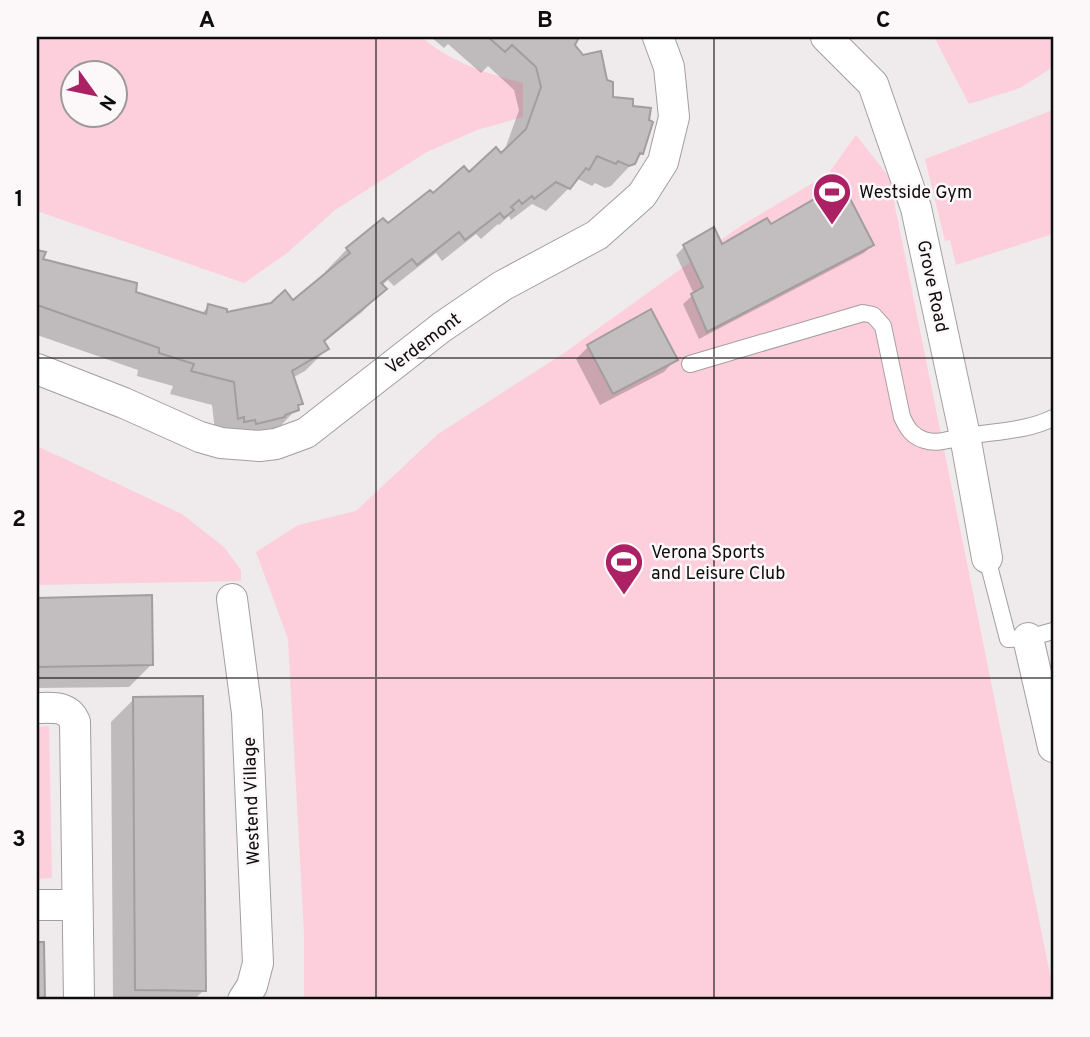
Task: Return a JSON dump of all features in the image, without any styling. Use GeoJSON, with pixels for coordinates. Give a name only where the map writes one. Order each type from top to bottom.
{"type":"FeatureCollection","features":[{"type":"Feature","properties":{"kind":"street","name":"Verdemont"},"geometry":{"type":"LineString","coordinates":[[37,369],[124,403],[200,437],[221,443],[259,446],[283,442],[306,433],[442,327],[502,286],[597,235],[642,195],[663,162],[674,117],[669,68],[658,37]]}},
{"type":"Feature","properties":{"kind":"street","name":"Grove Road"},"geometry":{"type":"LineString","coordinates":[[826,37],[873,84],[916,208],[965,436],[987,558]]}},
{"type":"Feature","properties":{"kind":"street","name":"Westend Village"},"geometry":{"type":"LineString","coordinates":[[232,599],[247,713],[258,963],[252,986],[243,1000]]}},
{"type":"Feature","properties":{"kind":"street"},"geometry":{"type":"LineString","coordinates":[[1041,634],[1053,747]]}},
{"type":"Feature","properties":{"kind":"street"},"geometry":{"type":"LineString","coordinates":[[37,708],[59,708],[67,711],[75,722],[79,1000]]}},
{"type":"Feature","properties":{"kind":"street"},"geometry":{"type":"LineString","coordinates":[[37,905],[76,905]]}},
{"type":"Feature","properties":{"kind":"lane"},"geometry":{"type":"LineString","coordinates":[[690,364],[863,313],[873,315],[883,326],[902,417],[906,428],[922,440],[936,443],[1019,429],[1053,418]]}},
{"type":"Feature","properties":{"kind":"lane"},"geometry":{"type":"LineString","coordinates":[[987,558],[1008,639],[1041,634]]}},
{"type":"Feature","properties":{"kind":"shaded area"},"geometry":{"type":"Polygon","coordinates":[[[37,37],[422,37],[457,60],[523,83],[523,117],[477,130],[427,152],[335,210],[286,254],[244,283],[37,211],[37,37]]]}},
{"type":"Feature","properties":{"kind":"shaded area"},"geometry":{"type":"Polygon","coordinates":[[[934,37],[1053,37],[1053,67],[1020,88],[969,104],[934,37]]]}},
{"type":"Feature","properties":{"kind":"shaded area"},"geometry":{"type":"Polygon","coordinates":[[[1053,110],[1053,234],[956,265],[950,240],[945,241],[925,159],[1053,110]]]}},
{"type":"Feature","properties":{"kind":"shaded area","name":"Verona Sports and Leisure Club"},"geometry":{"type":"Polygon","coordinates":[[[856,135],[889,177],[1053,989],[1053,1000],[304,1000],[304,934],[288,639],[256,552],[298,525],[356,511],[438,434],[564,353],[742,225],[828,174],[856,135]]]}},
{"type":"Feature","properties":{"kind":"shaded area"},"geometry":{"type":"Polygon","coordinates":[[[37,446],[182,514],[224,547],[241,570],[241,581],[37,585],[37,446]]]}},
{"type":"Feature","properties":{"kind":"shaded area"},"geometry":{"type":"Polygon","coordinates":[[[49,726],[52,878],[37,879],[37,727],[49,726]]]}},
{"type":"Feature","properties":{"kind":"building"},"geometry":{"type":"Polygon","coordinates":[[[488,37],[579,37],[575,45],[583,55],[601,51],[607,80],[613,82],[613,97],[633,99],[633,106],[651,108],[649,120],[653,122],[643,154],[640,153],[635,164],[629,166],[597,156],[589,170],[586,168],[570,189],[556,182],[534,199],[532,196],[522,204],[519,200],[511,207],[514,210],[504,218],[500,213],[465,240],[459,232],[417,265],[412,259],[381,283],[387,289],[324,341],[329,349],[292,371],[303,404],[298,405],[299,410],[285,417],[256,424],[255,420],[244,422],[244,417],[238,419],[234,382],[191,371],[194,364],[159,353],[159,348],[37,305],[37,250],[46,252],[43,259],[137,283],[136,292],[206,314],[208,304],[227,309],[227,312],[271,303],[285,290],[293,300],[350,253],[346,248],[383,218],[388,223],[430,190],[433,193],[464,166],[469,172],[496,147],[501,153],[526,129],[541,87],[536,67],[512,45],[505,52],[488,37]]]}},
{"type":"Feature","properties":{"kind":"building"},"geometry":{"type":"Polygon","coordinates":[[[842,183],[874,245],[707,332],[691,294],[703,287],[683,245],[714,227],[722,244],[767,218],[771,224],[842,183]]]}},
{"type":"Feature","properties":{"kind":"building"},"geometry":{"type":"Polygon","coordinates":[[[651,309],[678,360],[613,394],[587,345],[651,309]]]}},
{"type":"Feature","properties":{"kind":"building"},"geometry":{"type":"Polygon","coordinates":[[[152,595],[153,665],[37,667],[37,598],[152,595]]]}},
{"type":"Feature","properties":{"kind":"building"},"geometry":{"type":"Polygon","coordinates":[[[203,696],[206,991],[135,990],[133,697],[203,696]]]}},
{"type":"Feature","properties":{"kind":"building"},"geometry":{"type":"Polygon","coordinates":[[[37,942],[44,942],[45,1000],[37,1000],[37,942]]]}},
{"type":"Feature","properties":{"kind":"place","name":"Westside Gym"},"geometry":{"type":"Point","coordinates":[832,226]}},
{"type":"Feature","properties":{"kind":"place","name":"Verona Sports and Leisure Club"},"geometry":{"type":"Point","coordinates":[624,596]}}]}
